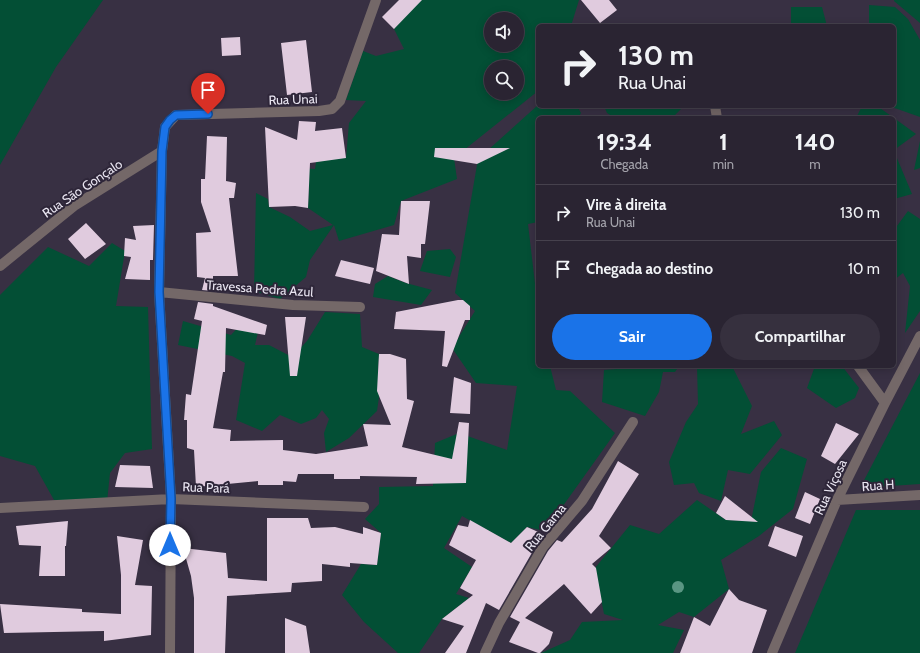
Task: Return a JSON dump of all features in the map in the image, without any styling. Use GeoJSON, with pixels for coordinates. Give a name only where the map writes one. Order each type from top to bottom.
{"type":"FeatureCollection","features":[{"type":"Feature","properties":{"kind":"street","name":"Rua Unai"},"geometry":{"type":"LineString","coordinates":[[162,151],[165,127],[176,115],[319,111],[332,109],[340,101],[376,0]]}},
{"type":"Feature","properties":{"kind":"street","name":"Rua São Gonçalo"},"geometry":{"type":"LineString","coordinates":[[0,266],[74,206],[162,151]]}},
{"type":"Feature","properties":{"kind":"street"},"geometry":{"type":"LineString","coordinates":[[162,151],[159,292],[171,499],[170,653]]}},
{"type":"Feature","properties":{"kind":"street","name":"Travessa Pedra Azul"},"geometry":{"type":"LineString","coordinates":[[159,292],[257,302],[360,307]]}},
{"type":"Feature","properties":{"kind":"street","name":"Rua Viçosa"},"geometry":{"type":"LineString","coordinates":[[772,653],[838,500],[885,403],[920,336]]}},
{"type":"Feature","properties":{"kind":"street"},"geometry":{"type":"LineString","coordinates":[[859,368],[885,403]]}},
{"type":"Feature","properties":{"kind":"street","name":"Rua Gama"},"geometry":{"type":"LineString","coordinates":[[485,653],[499,623],[543,547],[582,501],[633,422]]}},
{"type":"Feature","properties":{"kind":"street","name":"Rua H"},"geometry":{"type":"LineString","coordinates":[[838,500],[920,495]]}},
{"type":"Feature","properties":{"kind":"street","name":"Rua Pará"},"geometry":{"type":"LineString","coordinates":[[0,508],[171,499],[364,507]]}},
{"type":"Feature","properties":{"kind":"green space"},"geometry":{"type":"Polygon","coordinates":[[[0,0],[103,0],[56,67],[0,165],[0,0]]]}},
{"type":"Feature","properties":{"kind":"green space"},"geometry":{"type":"Polygon","coordinates":[[[416,0],[579,0],[572,24],[536,24],[536,93],[454,158],[457,179],[401,201],[394,225],[339,241],[334,225],[310,260],[306,277],[280,299],[254,291],[256,193],[268,199],[269,207],[290,217],[310,231],[333,225],[308,208],[309,183],[293,183],[287,167],[315,169],[319,143],[346,158],[349,123],[366,101],[346,100],[363,51],[376,56],[404,49],[394,29],[416,0]]]}},
{"type":"Feature","properties":{"kind":"green space"},"geometry":{"type":"Polygon","coordinates":[[[920,0],[920,23],[894,1],[920,0]]]}},
{"type":"Feature","properties":{"kind":"green space"},"geometry":{"type":"Polygon","coordinates":[[[869,5],[895,7],[908,19],[920,40],[920,117],[895,108],[896,108],[896,24],[869,24],[869,5]]]}},
{"type":"Feature","properties":{"kind":"green space"},"geometry":{"type":"Polygon","coordinates":[[[791,7],[822,7],[826,24],[791,24],[791,7]]]}},
{"type":"Feature","properties":{"kind":"green space"},"geometry":{"type":"Polygon","coordinates":[[[536,107],[578,108],[581,113],[579,116],[536,116],[536,222],[528,224],[536,292],[536,368],[550,368],[556,390],[570,391],[615,433],[545,531],[527,527],[511,543],[462,516],[444,548],[472,567],[456,594],[469,598],[442,619],[419,653],[398,653],[364,622],[342,595],[361,564],[377,565],[381,533],[365,519],[379,504],[379,487],[433,486],[435,443],[459,433],[507,450],[517,386],[476,383],[452,348],[475,311],[455,293],[478,159],[536,107]]]}},
{"type":"Feature","properties":{"kind":"green space"},"geometry":{"type":"Polygon","coordinates":[[[605,108],[682,108],[674,116],[612,116],[607,113],[605,108]]]}},
{"type":"Feature","properties":{"kind":"green space"},"geometry":{"type":"Polygon","coordinates":[[[861,108],[880,108],[891,116],[857,116],[861,108]]]}},
{"type":"Feature","properties":{"kind":"green space"},"geometry":{"type":"Polygon","coordinates":[[[896,119],[916,134],[896,149],[896,119]]]}},
{"type":"Feature","properties":{"kind":"green space"},"geometry":{"type":"Polygon","coordinates":[[[920,141],[920,168],[914,170],[920,141]]]}},
{"type":"Feature","properties":{"kind":"green space"},"geometry":{"type":"Polygon","coordinates":[[[896,156],[912,194],[896,198],[896,156]]]}},
{"type":"Feature","properties":{"kind":"green space"},"geometry":{"type":"Polygon","coordinates":[[[908,211],[920,219],[920,311],[905,333],[910,286],[903,273],[896,278],[896,227],[908,211]]]}},
{"type":"Feature","properties":{"kind":"green space"},"geometry":{"type":"Polygon","coordinates":[[[112,243],[125,251],[116,306],[148,307],[152,449],[125,453],[110,473],[107,502],[54,500],[35,466],[0,456],[0,295],[48,247],[89,266],[112,243]]]}},
{"type":"Feature","properties":{"kind":"green space"},"geometry":{"type":"Polygon","coordinates":[[[450,249],[456,257],[450,277],[420,271],[427,251],[450,249]]]}},
{"type":"Feature","properties":{"kind":"green space"},"geometry":{"type":"Polygon","coordinates":[[[388,276],[406,283],[432,290],[421,305],[373,297],[375,284],[388,276]]]}},
{"type":"Feature","properties":{"kind":"green space"},"geometry":{"type":"Polygon","coordinates":[[[325,312],[360,314],[362,347],[379,354],[378,373],[381,383],[377,411],[349,438],[326,452],[324,433],[329,419],[322,410],[316,418],[301,424],[280,415],[262,431],[236,420],[245,363],[232,356],[178,345],[183,321],[231,335],[242,323],[258,332],[255,345],[269,345],[292,357],[307,341],[325,312]]]}},
{"type":"Feature","properties":{"kind":"green space"},"geometry":{"type":"Polygon","coordinates":[[[629,368],[678,368],[675,372],[663,372],[659,392],[645,416],[602,402],[604,370],[629,368]]]}},
{"type":"Feature","properties":{"kind":"green space"},"geometry":{"type":"Polygon","coordinates":[[[697,368],[733,368],[752,406],[741,434],[774,421],[782,435],[750,474],[728,470],[721,501],[699,493],[694,483],[674,485],[669,462],[686,422],[698,404],[697,368]]]}},
{"type":"Feature","properties":{"kind":"green space"},"geometry":{"type":"Polygon","coordinates":[[[814,368],[844,368],[859,388],[855,398],[836,408],[807,388],[814,368]]]}},
{"type":"Feature","properties":{"kind":"green space"},"geometry":{"type":"Polygon","coordinates":[[[920,373],[920,484],[860,488],[920,373]]]}},
{"type":"Feature","properties":{"kind":"green space"},"geometry":{"type":"Polygon","coordinates":[[[781,448],[807,459],[793,509],[759,536],[721,560],[729,589],[694,617],[679,612],[658,625],[684,630],[673,653],[541,653],[570,640],[582,622],[623,620],[604,614],[595,568],[630,525],[659,534],[697,500],[726,520],[751,521],[761,472],[781,448]]]}},
{"type":"Feature","properties":{"kind":"green space"},"geometry":{"type":"Polygon","coordinates":[[[856,510],[920,510],[920,653],[795,653],[856,510]]]}},
{"type":"Feature","properties":{"kind":"building"},"geometry":{"type":"Polygon","coordinates":[[[399,0],[422,0],[394,29],[382,17],[399,0]]]}},
{"type":"Feature","properties":{"kind":"building"},"geometry":{"type":"Polygon","coordinates":[[[581,0],[609,0],[617,10],[600,23],[581,0]]]}},
{"type":"Feature","properties":{"kind":"building"},"geometry":{"type":"Polygon","coordinates":[[[240,37],[241,55],[222,56],[221,38],[240,37]]]}},
{"type":"Feature","properties":{"kind":"building"},"geometry":{"type":"Polygon","coordinates":[[[306,40],[312,92],[287,95],[281,43],[306,40]]]}},
{"type":"Feature","properties":{"kind":"building"},"geometry":{"type":"Polygon","coordinates":[[[299,121],[316,122],[315,131],[342,128],[346,158],[310,163],[308,208],[295,206],[269,207],[265,127],[297,140],[299,121]]]}},
{"type":"Feature","properties":{"kind":"building"},"geometry":{"type":"Polygon","coordinates":[[[207,136],[227,137],[226,181],[236,183],[234,198],[229,198],[238,276],[213,276],[213,291],[202,290],[205,278],[197,277],[196,233],[211,232],[201,202],[201,179],[205,179],[207,136]]]}},
{"type":"Feature","properties":{"kind":"building"},"geometry":{"type":"Polygon","coordinates":[[[435,148],[510,148],[477,164],[434,157],[435,148]]]}},
{"type":"Feature","properties":{"kind":"building"},"geometry":{"type":"Polygon","coordinates":[[[401,201],[430,201],[425,244],[421,244],[421,258],[407,256],[409,284],[376,271],[382,234],[399,235],[401,201]]]}},
{"type":"Feature","properties":{"kind":"building"},"geometry":{"type":"Polygon","coordinates":[[[86,223],[106,244],[85,259],[68,239],[86,223]]]}},
{"type":"Feature","properties":{"kind":"building"},"geometry":{"type":"Polygon","coordinates":[[[154,225],[153,260],[150,260],[150,280],[125,279],[131,257],[124,256],[125,238],[136,240],[133,226],[154,225]]]}},
{"type":"Feature","properties":{"kind":"building"},"geometry":{"type":"Polygon","coordinates":[[[341,260],[374,268],[370,284],[335,276],[341,260]]]}},
{"type":"Feature","properties":{"kind":"building"},"geometry":{"type":"Polygon","coordinates":[[[463,300],[470,306],[470,320],[465,320],[447,367],[442,366],[445,331],[394,329],[396,312],[463,300]]]}},
{"type":"Feature","properties":{"kind":"building"},"geometry":{"type":"Polygon","coordinates":[[[198,302],[213,304],[213,306],[267,325],[265,335],[226,328],[225,372],[223,372],[213,428],[231,430],[230,441],[283,440],[283,450],[316,454],[368,446],[363,424],[391,425],[377,391],[379,354],[390,354],[406,359],[407,399],[414,401],[402,447],[452,459],[459,422],[469,423],[466,483],[416,484],[417,477],[360,476],[360,479],[334,479],[334,474],[298,474],[296,482],[283,481],[283,485],[258,485],[258,481],[196,487],[194,450],[187,448],[187,420],[184,420],[186,394],[191,395],[202,321],[194,319],[198,302]]]}},
{"type":"Feature","properties":{"kind":"building"},"geometry":{"type":"Polygon","coordinates":[[[285,317],[306,317],[297,376],[290,376],[285,317]]]}},
{"type":"Feature","properties":{"kind":"building"},"geometry":{"type":"Polygon","coordinates":[[[454,377],[471,383],[470,414],[450,413],[454,377]]]}},
{"type":"Feature","properties":{"kind":"building"},"geometry":{"type":"Polygon","coordinates":[[[836,423],[859,434],[835,464],[821,456],[836,423]]]}},
{"type":"Feature","properties":{"kind":"building"},"geometry":{"type":"Polygon","coordinates":[[[618,461],[639,474],[599,536],[611,548],[592,564],[596,568],[602,602],[591,614],[564,584],[525,618],[553,632],[549,644],[540,653],[538,653],[509,642],[520,622],[510,617],[548,551],[557,540],[562,542],[592,509],[618,461]]]}},
{"type":"Feature","properties":{"kind":"building"},"geometry":{"type":"Polygon","coordinates":[[[120,465],[150,466],[153,488],[115,487],[120,465]]]}},
{"type":"Feature","properties":{"kind":"building"},"geometry":{"type":"Polygon","coordinates":[[[805,492],[820,499],[810,524],[795,518],[805,492]]]}},
{"type":"Feature","properties":{"kind":"building"},"geometry":{"type":"Polygon","coordinates":[[[725,496],[758,522],[726,520],[716,513],[725,496]]]}},
{"type":"Feature","properties":{"kind":"building"},"geometry":{"type":"Polygon","coordinates":[[[267,518],[308,518],[311,528],[335,527],[363,534],[363,527],[381,533],[377,565],[350,563],[350,567],[322,564],[322,581],[292,583],[291,592],[227,596],[225,653],[194,653],[194,598],[191,576],[183,548],[226,553],[228,578],[267,581],[267,518]]]}},
{"type":"Feature","properties":{"kind":"building"},"geometry":{"type":"Polygon","coordinates":[[[470,520],[511,543],[527,527],[545,535],[537,544],[499,610],[486,603],[466,653],[445,653],[464,626],[442,619],[473,595],[460,588],[476,560],[449,545],[458,525],[468,527],[470,520]]]}},
{"type":"Feature","properties":{"kind":"building"},"geometry":{"type":"Polygon","coordinates":[[[68,521],[65,546],[65,576],[39,576],[41,546],[19,545],[16,526],[68,521]]]}},
{"type":"Feature","properties":{"kind":"building"},"geometry":{"type":"Polygon","coordinates":[[[775,526],[803,536],[796,557],[768,546],[775,526]]]}},
{"type":"Feature","properties":{"kind":"building"},"geometry":{"type":"Polygon","coordinates":[[[117,536],[143,540],[135,585],[152,586],[151,635],[104,641],[104,631],[4,633],[0,604],[82,609],[82,612],[121,614],[121,575],[117,536]]]}},
{"type":"Feature","properties":{"kind":"building"},"geometry":{"type":"Polygon","coordinates":[[[729,589],[739,600],[767,610],[752,653],[680,653],[694,617],[710,626],[729,589]]]}},
{"type":"Feature","properties":{"kind":"building"},"geometry":{"type":"Polygon","coordinates":[[[285,618],[306,626],[310,653],[285,653],[285,618]]]}},
{"type":"Feature","properties":{"kind":"route"},"geometry":{"type":"LineString","coordinates":[[170,545],[171,499],[159,292],[162,151],[165,127],[176,115],[208,114]]}}]}
